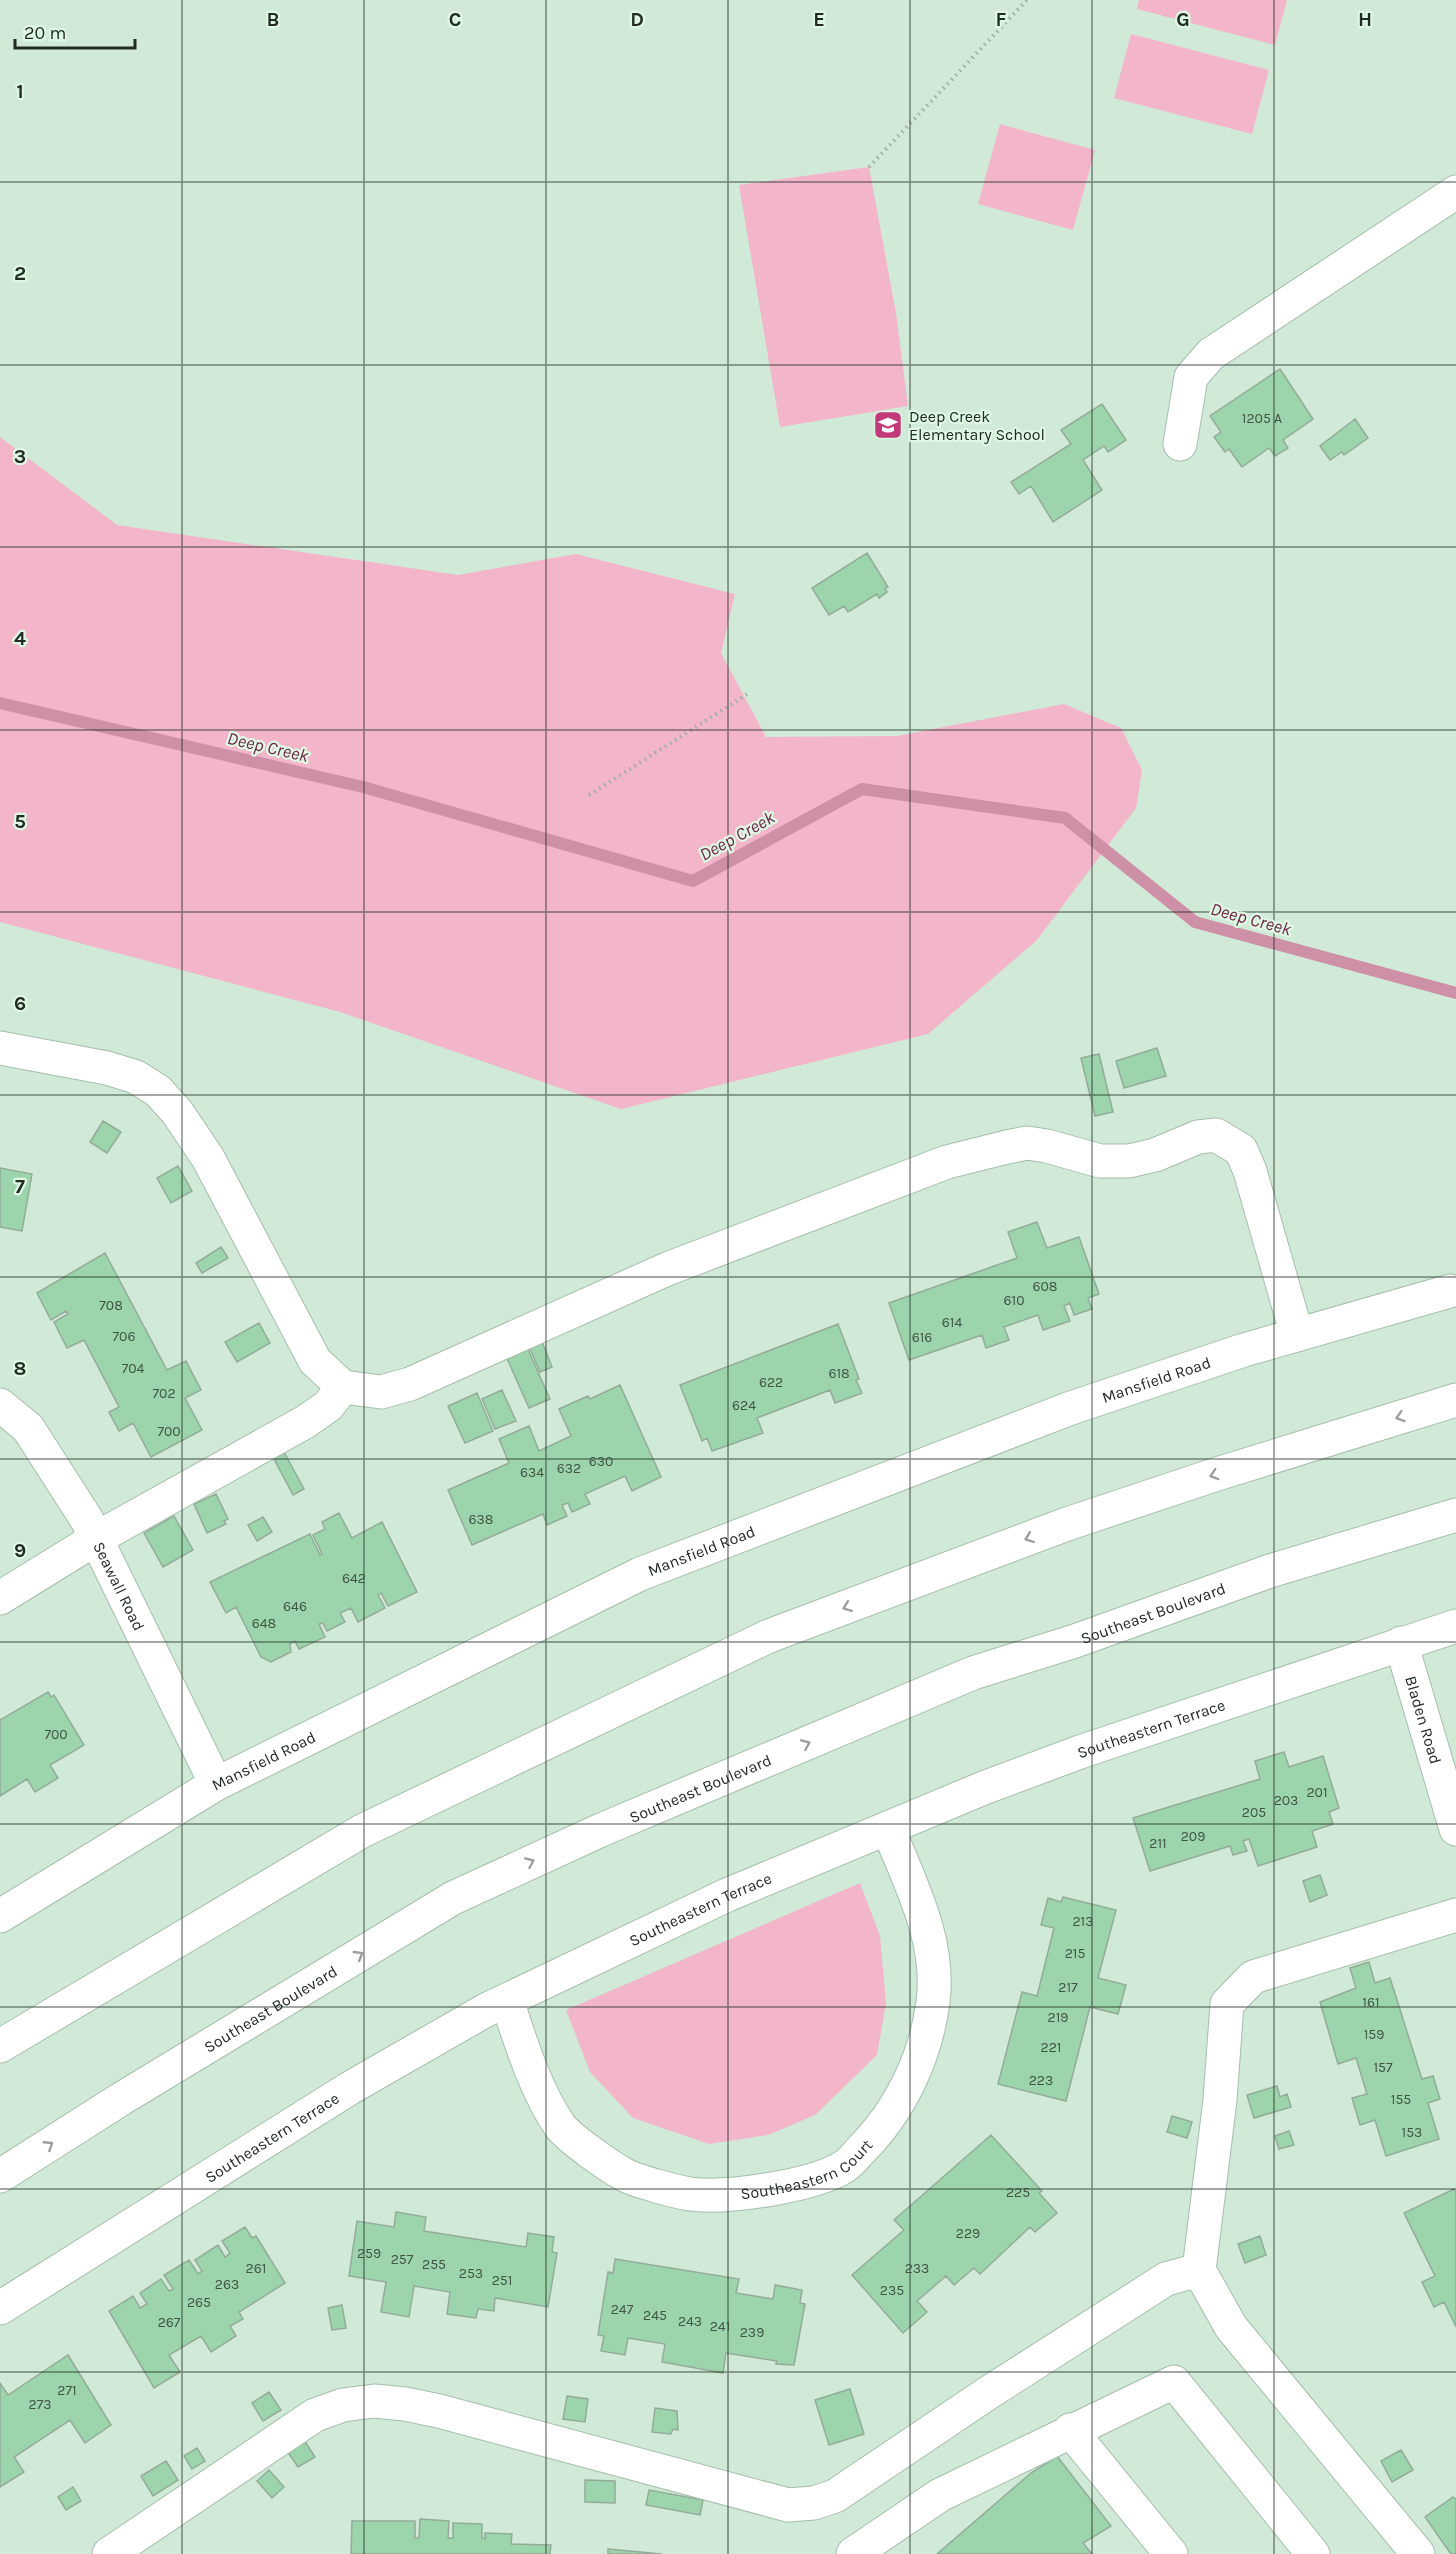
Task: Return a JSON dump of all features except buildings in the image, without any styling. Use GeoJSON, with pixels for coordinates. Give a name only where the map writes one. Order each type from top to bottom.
{"type":"FeatureCollection","features":[{"type":"Feature","properties":{"kind":"street"},"geometry":{"type":"LineString","coordinates":[[1180,444],[1191,377],[1211,354],[1456,192]]}},
{"type":"Feature","properties":{"kind":"street"},"geometry":{"type":"LineString","coordinates":[[0,1048],[107,1068],[136,1077],[158,1091],[177,1112],[208,1158],[315,1361],[343,1387],[381,1392],[410,1384],[678,1264],[947,1162],[1027,1143],[1047,1146],[1100,1161],[1129,1161],[1155,1155],[1198,1137],[1216,1136],[1241,1150],[1250,1171],[1297,1335]]}},
{"type":"Feature","properties":{"kind":"street","name":"Mansfield Road"},"geometry":{"type":"LineString","coordinates":[[0,1916],[216,1784],[639,1574],[1071,1408],[1244,1350],[1450,1291]]}},
{"type":"Feature","properties":{"kind":"street"},"geometry":{"type":"LineString","coordinates":[[0,1598],[98,1538],[305,1422],[328,1406],[343,1387]]}},
{"type":"Feature","properties":{"kind":"street"},"geometry":{"type":"LineString","coordinates":[[0,2046],[362,1832],[769,1636],[1067,1524],[1217,1474],[1456,1400]]}},
{"type":"Feature","properties":{"kind":"street","name":"Seawall Road"},"geometry":{"type":"LineString","coordinates":[[0,1405],[28,1428],[98,1538],[216,1784]]}},
{"type":"Feature","properties":{"kind":"street","name":"Southeast Boulevard"},"geometry":{"type":"LineString","coordinates":[[0,2176],[121,2099],[463,1893],[601,1830],[973,1674],[1075,1641],[1270,1571],[1456,1515]]}},
{"type":"Feature","properties":{"kind":"street","name":"Southeastern Terrace"},"geometry":{"type":"LineString","coordinates":[[0,2308],[350,2088],[507,2001],[727,1895],[986,1787],[1080,1752],[1456,1626]]}},
{"type":"Feature","properties":{"kind":"street","name":"Bladen Road"},"geometry":{"type":"LineString","coordinates":[[1401,1643],[1456,1829]]}},
{"type":"Feature","properties":{"kind":"street","name":"Southeastern Court"},"geometry":{"type":"LineString","coordinates":[[507,2001],[543,2094],[561,2127],[626,2176],[690,2194],[745,2192],[798,2184],[845,2166],[882,2129],[900,2099],[917,2065],[933,2003],[932,1952],[925,1921],[888,1828]]}},
{"type":"Feature","properties":{"kind":"street"},"geometry":{"type":"LineString","coordinates":[[1418,2554],[1231,2327],[1199,2270],[1220,2100],[1227,2004],[1253,1977],[1456,1915]]}},
{"type":"Feature","properties":{"kind":"street"},"geometry":{"type":"LineString","coordinates":[[110,2554],[315,2415],[343,2405],[374,2402],[439,2411],[788,2505],[814,2503],[836,2496],[988,2393],[1166,2279],[1199,2270]]}},
{"type":"Feature","properties":{"kind":"street"},"geometry":{"type":"LineString","coordinates":[[853,2554],[940,2494],[1174,2382],[1313,2554]]}},
{"type":"Feature","properties":{"kind":"street"},"geometry":{"type":"LineString","coordinates":[[1070,2430],[1171,2554]]}},
{"type":"Feature","properties":{"kind":"path"},"geometry":{"type":"LineString","coordinates":[[869,167],[1027,0]]}},
{"type":"Feature","properties":{"kind":"path"},"geometry":{"type":"LineString","coordinates":[[589,795],[748,693]]}},
{"type":"Feature","properties":{"kind":"shaded area"},"geometry":{"type":"Polygon","coordinates":[[[1139,0],[1287,0],[1275,45],[1137,9],[1139,0]]]}},
{"type":"Feature","properties":{"kind":"shaded area"},"geometry":{"type":"Polygon","coordinates":[[[1131,34],[1269,70],[1252,134],[1114,98],[1131,34]]]}},
{"type":"Feature","properties":{"kind":"shaded area"},"geometry":{"type":"Polygon","coordinates":[[[1000,124],[1095,150],[1073,230],[978,204],[1000,124]]]}},
{"type":"Feature","properties":{"kind":"shaded area"},"geometry":{"type":"Polygon","coordinates":[[[869,167],[896,313],[908,406],[780,427],[739,185],[869,167]]]}},
{"type":"Feature","properties":{"kind":"shaded area"},"geometry":{"type":"Polygon","coordinates":[[[0,437],[117,525],[458,575],[576,554],[735,594],[721,653],[766,737],[897,736],[1064,704],[1121,728],[1142,770],[1136,808],[1037,940],[928,1034],[621,1109],[340,1012],[0,922],[0,437]]]}},
{"type":"Feature","properties":{"kind":"shaded area"},"geometry":{"type":"Polygon","coordinates":[[[860,1883],[880,1936],[886,2003],[877,2055],[815,2115],[768,2135],[709,2144],[633,2118],[590,2072],[566,2010],[860,1883]]]}},
{"type":"Feature","properties":{"kind":"waterway","name":"Deep Creek"},"geometry":{"type":"LineString","coordinates":[[0,703],[363,787],[693,881],[862,789],[1065,818],[1195,922],[1456,993]]}},
{"type":"Feature","properties":{"kind":"place","name":"Deep Creek Elementary School"},"geometry":{"type":"Point","coordinates":[888,425]}}]}
